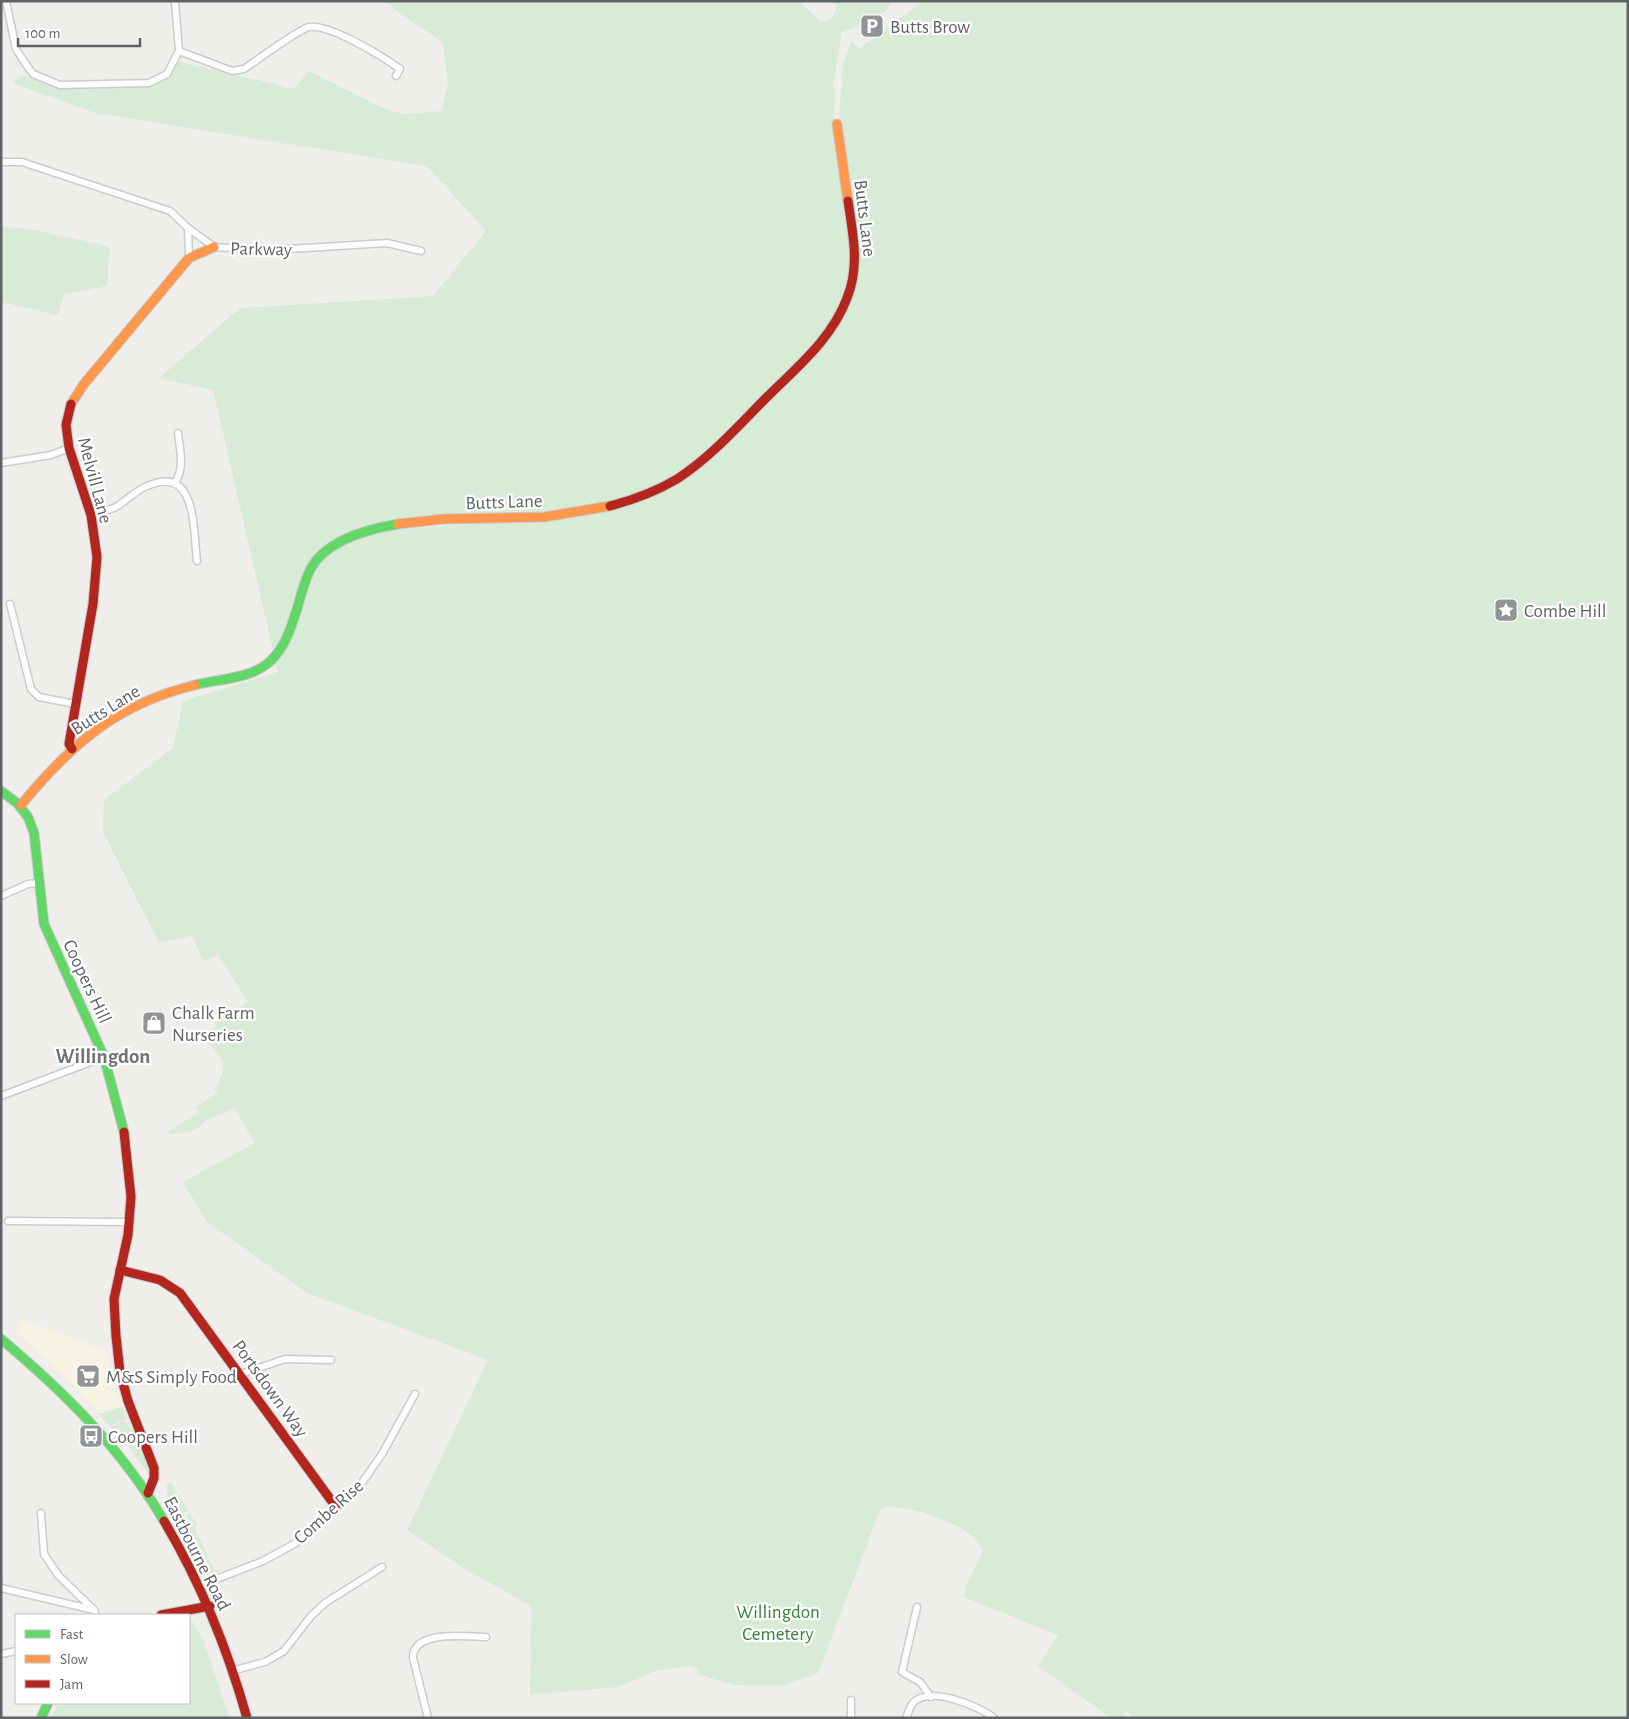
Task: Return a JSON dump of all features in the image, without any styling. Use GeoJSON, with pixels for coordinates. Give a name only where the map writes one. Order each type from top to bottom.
{"type":"FeatureCollection","features":[{"type":"Feature","properties":{"kind":"street"},"geometry":{"type":"LineString","coordinates":[[6,1],[16,49],[25,64],[34,74],[60,85],[149,83],[167,74],[180,51],[175,1]]}},
{"type":"Feature","properties":{"kind":"street"},"geometry":{"type":"LineString","coordinates":[[180,51],[232,71],[244,69],[308,28],[321,27],[378,54],[400,69],[396,76]]}},
{"type":"Feature","properties":{"kind":"street","name":"Butts Lane"},"geometry":{"type":"LineString","coordinates":[[21,806],[44,776],[72,749],[118,716],[153,697],[241,675],[267,665],[285,643],[313,564],[333,546],[356,535],[384,526],[454,519],[535,518],[616,504],[647,495],[677,478],[715,448],[826,338],[847,304],[854,279],[856,259],[837,124]]}},
{"type":"Feature","properties":{"kind":"street","name":"Parkway"},"geometry":{"type":"LineString","coordinates":[[1,162],[22,162],[170,211],[188,228],[214,247],[273,250],[388,243],[421,251]]}},
{"type":"Feature","properties":{"kind":"street"},"geometry":{"type":"LineString","coordinates":[[188,228],[189,258],[214,247]]}},
{"type":"Feature","properties":{"kind":"street","name":"Melvill Lane"},"geometry":{"type":"LineString","coordinates":[[72,749],[69,744],[74,704],[97,557],[91,515],[69,448],[66,425],[71,403],[84,384],[189,258]]}},
{"type":"Feature","properties":{"kind":"street"},"geometry":{"type":"LineString","coordinates":[[175,483],[181,474],[182,465],[178,433]]}},
{"type":"Feature","properties":{"kind":"street"},"geometry":{"type":"LineString","coordinates":[[1,462],[51,455],[69,448]]}},
{"type":"Feature","properties":{"kind":"street"},"geometry":{"type":"LineString","coordinates":[[91,515],[110,510],[144,488],[159,482],[175,483],[185,491],[190,501],[198,560]]}},
{"type":"Feature","properties":{"kind":"street"},"geometry":{"type":"LineString","coordinates":[[10,604],[31,689],[39,698],[74,704]]}},
{"type":"Feature","properties":{"kind":"street"},"geometry":{"type":"LineString","coordinates":[[1,792],[21,806]]}},
{"type":"Feature","properties":{"kind":"street","name":"Coopers Hill"},"geometry":{"type":"LineString","coordinates":[[21,806],[35,828],[39,852],[39,904],[44,924],[104,1057],[125,1134],[130,1165],[130,1222],[114,1298],[120,1372],[128,1401],[154,1468],[154,1478],[148,1492]]}},
{"type":"Feature","properties":{"kind":"street"},"geometry":{"type":"LineString","coordinates":[[1,896],[28,884],[38,883]]}},
{"type":"Feature","properties":{"kind":"street"},"geometry":{"type":"LineString","coordinates":[[1,1096],[104,1057]]}},
{"type":"Feature","properties":{"kind":"street"},"geometry":{"type":"LineString","coordinates":[[8,1221],[130,1222]]}},
{"type":"Feature","properties":{"kind":"street","name":"Portsdown Way"},"geometry":{"type":"LineString","coordinates":[[120,1270],[160,1280],[180,1293],[241,1374],[336,1507]]}},
{"type":"Feature","properties":{"kind":"street","name":"Eastbourne Road"},"geometry":{"type":"LineString","coordinates":[[1,1339],[60,1390],[148,1492],[179,1543],[201,1585],[235,1670],[247,1718]]}},
{"type":"Feature","properties":{"kind":"street"},"geometry":{"type":"LineString","coordinates":[[241,1374],[285,1359],[331,1360]]}},
{"type":"Feature","properties":{"kind":"street","name":"Combe Rise"},"geometry":{"type":"LineString","coordinates":[[201,1585],[236,1573],[296,1542],[357,1490],[382,1454],[415,1394]]}},
{"type":"Feature","properties":{"kind":"street"},"geometry":{"type":"LineString","coordinates":[[41,1513],[44,1554],[58,1576],[95,1613]]}},
{"type":"Feature","properties":{"kind":"street"},"geometry":{"type":"LineString","coordinates":[[235,1670],[265,1662],[284,1651],[291,1646],[311,1616],[325,1603],[382,1567]]}},
{"type":"Feature","properties":{"kind":"street"},"geometry":{"type":"LineString","coordinates":[[1,1588],[95,1613]]}},
{"type":"Feature","properties":{"kind":"street"},"geometry":{"type":"LineString","coordinates":[[166,1614],[210,1606]]}},
{"type":"Feature","properties":{"kind":"street"},"geometry":{"type":"LineString","coordinates":[[917,1607],[902,1672],[920,1682],[931,1697]]}},
{"type":"Feature","properties":{"kind":"street"},"geometry":{"type":"LineString","coordinates":[[428,1718],[412,1650],[416,1645],[432,1638],[451,1635],[486,1637]]}},
{"type":"Feature","properties":{"kind":"street"},"geometry":{"type":"LineString","coordinates":[[1,1654],[15,1651]]}},
{"type":"Feature","properties":{"kind":"street"},"geometry":{"type":"LineString","coordinates":[[906,1718],[912,1703],[921,1698],[931,1697],[960,1700],[994,1718]]}},
{"type":"Feature","properties":{"kind":"street"},"geometry":{"type":"LineString","coordinates":[[851,1700],[851,1718]]}},
{"type":"Feature","properties":{"kind":"street"},"geometry":{"type":"LineString","coordinates":[[41,1718],[48,1704]]}},
{"type":"Feature","properties":{"kind":"shaded area"},"geometry":{"type":"Polygon","coordinates":[[[21,1319],[107,1351],[110,1371],[122,1407],[101,1413],[16,1331],[21,1319]]]}},
{"type":"Feature","properties":{"kind":"green space","name":"Willingdon Cemetery"},"geometry":{"type":"Polygon","coordinates":[[[383,1],[799,1],[821,22],[833,17],[837,6],[830,1],[893,1],[886,11],[853,29],[842,31],[833,87],[835,89],[834,118],[839,121],[843,64],[851,41],[860,48],[924,1],[1628,1],[1628,1718],[1134,1718],[1126,1710],[1123,1718],[1111,1718],[1038,1666],[1058,1635],[964,1597],[966,1586],[983,1551],[972,1536],[955,1525],[934,1516],[898,1507],[881,1508],[818,1673],[784,1686],[736,1685],[697,1674],[699,1669],[690,1666],[655,1671],[618,1687],[530,1695],[531,1606],[465,1569],[407,1530],[488,1360],[307,1293],[207,1222],[183,1182],[255,1143],[234,1108],[205,1121],[196,1130],[170,1135],[167,1132],[199,1112],[196,1107],[218,1093],[215,1089],[222,1075],[223,1060],[202,1034],[217,1026],[215,1023],[248,1002],[218,955],[203,961],[192,936],[159,943],[103,832],[104,800],[173,748],[183,701],[278,672],[213,390],[159,378],[240,308],[433,296],[486,231],[427,166],[95,113],[12,83],[23,75],[60,87],[92,88],[158,80],[179,61],[294,89],[309,71],[389,111],[406,114],[441,111],[448,85],[443,43],[383,1]],[[420,515],[396,530],[493,522],[423,519],[420,515]]]}},
{"type":"Feature","properties":{"kind":"green space"},"geometry":{"type":"Polygon","coordinates":[[[1,226],[40,231],[110,247],[107,286],[64,294],[58,315],[1,302],[1,226]]]}},
{"type":"Feature","properties":{"kind":"green space"},"geometry":{"type":"Polygon","coordinates":[[[122,1407],[127,1418],[110,1426],[97,1413],[101,1413],[122,1407]]]}},
{"type":"Feature","properties":{"kind":"green space"},"geometry":{"type":"Polygon","coordinates":[[[124,1421],[132,1429],[139,1442],[149,1468],[148,1473],[124,1440],[111,1427],[124,1421]]]}},
{"type":"Feature","properties":{"kind":"green space"},"geometry":{"type":"Polygon","coordinates":[[[170,1481],[188,1511],[180,1515],[167,1495],[167,1485],[170,1481]]]}},
{"type":"Feature","properties":{"kind":"green space"},"geometry":{"type":"Polygon","coordinates":[[[190,1514],[197,1525],[195,1529],[214,1570],[220,1571],[212,1574],[202,1549],[200,1550],[182,1519],[190,1514]]]}},
{"type":"Feature","properties":{"kind":"green space"},"geometry":{"type":"Polygon","coordinates":[[[190,1621],[192,1621],[204,1641],[229,1718],[51,1718],[58,1704],[190,1704],[190,1621]]]}},
{"type":"Feature","properties":{"kind":"traffic: fast"},"geometry":{"type":"LineString","coordinates":[[195,685],[242,676],[267,664],[281,649],[287,637],[306,580],[318,558],[327,550],[349,537],[398,524]]}},
{"type":"Feature","properties":{"kind":"traffic: fast"},"geometry":{"type":"LineString","coordinates":[[1,791],[17,803],[28,817],[34,833],[44,924],[104,1057],[124,1132]]}},
{"type":"Feature","properties":{"kind":"traffic: fast"},"geometry":{"type":"LineString","coordinates":[[1,1339],[69,1401],[111,1446],[148,1495],[164,1521]]}},
{"type":"Feature","properties":{"kind":"traffic: fast"},"geometry":{"type":"LineString","coordinates":[[41,1718],[48,1704]]}},
{"type":"Feature","properties":{"kind":"traffic: slow"},"geometry":{"type":"LineString","coordinates":[[837,124],[848,201]]}},
{"type":"Feature","properties":{"kind":"traffic: slow"},"geometry":{"type":"LineString","coordinates":[[71,404],[84,384],[189,258],[214,247]]}},
{"type":"Feature","properties":{"kind":"traffic: slow"},"geometry":{"type":"LineString","coordinates":[[398,524],[444,519],[544,517],[610,506]]}},
{"type":"Feature","properties":{"kind":"traffic: slow"},"geometry":{"type":"LineString","coordinates":[[21,805],[58,763],[98,729],[142,703],[195,685]]}},
{"type":"Feature","properties":{"kind":"traffic: jam"},"geometry":{"type":"LineString","coordinates":[[610,506],[653,491],[677,479],[701,461],[724,441],[823,340],[840,313],[851,286],[854,250],[848,201]]}},
{"type":"Feature","properties":{"kind":"traffic: jam"},"geometry":{"type":"LineString","coordinates":[[71,404],[66,425],[69,448],[91,515],[97,557],[93,604],[69,744],[72,749]]}},
{"type":"Feature","properties":{"kind":"traffic: jam"},"geometry":{"type":"LineString","coordinates":[[124,1132],[131,1197],[128,1235],[114,1299],[116,1336],[120,1372],[128,1401],[154,1468],[154,1478],[148,1493]]}},
{"type":"Feature","properties":{"kind":"traffic: jam"},"geometry":{"type":"LineString","coordinates":[[120,1270],[160,1280],[180,1293],[336,1507]]}},
{"type":"Feature","properties":{"kind":"traffic: jam"},"geometry":{"type":"LineString","coordinates":[[164,1521],[202,1593],[222,1641],[247,1718]]}},
{"type":"Feature","properties":{"kind":"traffic: jam"},"geometry":{"type":"LineString","coordinates":[[166,1614],[210,1606]]}},
{"type":"Feature","properties":{"kind":"place","name":"Butts Brow"},"geometry":{"type":"Point","coordinates":[872,26]}},
{"type":"Feature","properties":{"kind":"place","name":"Combe Hill"},"geometry":{"type":"Point","coordinates":[1506,610]}},
{"type":"Feature","properties":{"kind":"place","name":"Chalk Farm Nurseries"},"geometry":{"type":"Point","coordinates":[154,1023]}},
{"type":"Feature","properties":{"kind":"place","name":"M&S Simply Food"},"geometry":{"type":"Point","coordinates":[88,1376]}},
{"type":"Feature","properties":{"kind":"place","name":"Coopers Hill"},"geometry":{"type":"Point","coordinates":[91,1436]}},
{"type":"Feature","properties":{"kind":"district","name":"Willingdon"},"geometry":{"type":"Point","coordinates":[103,1056]}}]}
